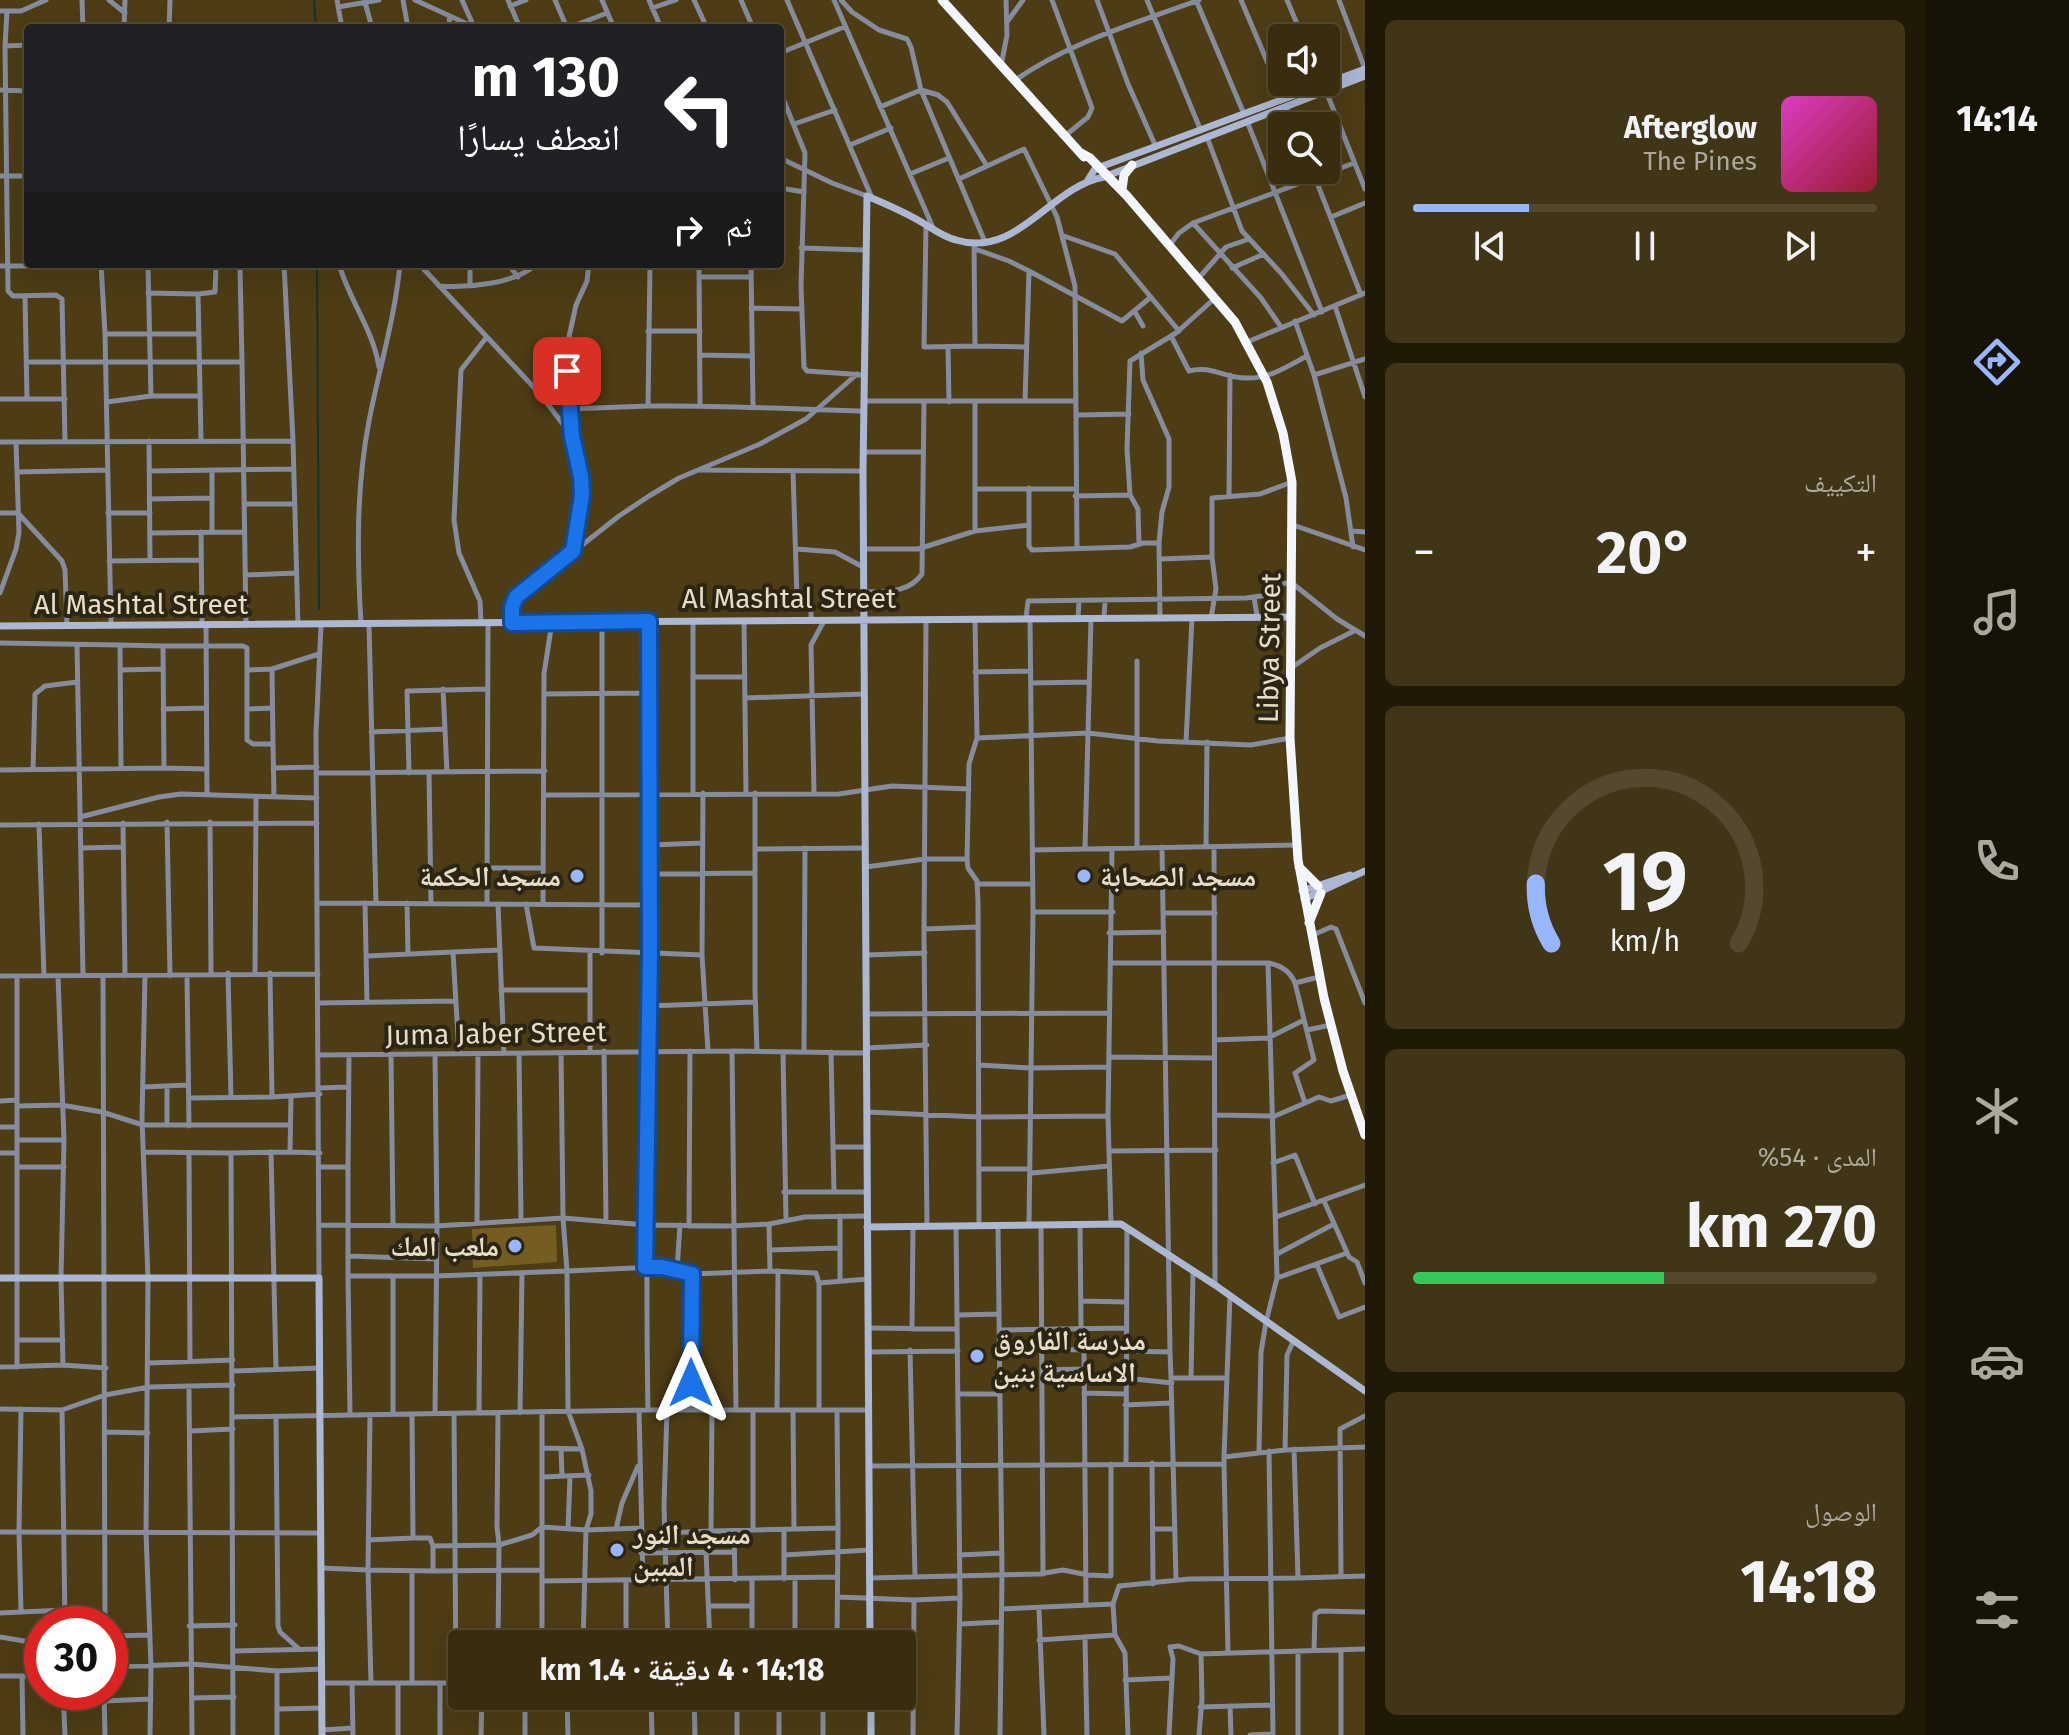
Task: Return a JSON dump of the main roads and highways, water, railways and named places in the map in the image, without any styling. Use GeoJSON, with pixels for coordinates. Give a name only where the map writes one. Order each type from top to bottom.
{"type":"FeatureCollection","features":[{"type":"Feature","properties":{"kind":"highway","name":"Libya Street"},"geometry":{"type":"LineString","coordinates":[[942,0],[1065,136],[1122,190],[1131,203]]}},
{"type":"Feature","properties":{"kind":"highway"},"geometry":{"type":"LineString","coordinates":[[1122,190],[1124,175],[1132,165]]}},
{"type":"Feature","properties":{"kind":"highway","name":"Libya Street"},"geometry":{"type":"LineString","coordinates":[[1102,172],[1215,298],[1247,342],[1264,377],[1283,433],[1292,482],[1290,738],[1296,845],[1303,895],[1331,1025],[1365,1135]]}},
{"type":"Feature","properties":{"kind":"highway"},"geometry":{"type":"LineString","coordinates":[[1299,867],[1319,889],[1309,923]]}},
{"type":"Feature","properties":{"kind":"waterway"},"geometry":{"type":"LineString","coordinates":[[314,0],[316,24]]}},
{"type":"Feature","properties":{"kind":"waterway"},"geometry":{"type":"LineString","coordinates":[[317,268],[319,609]]}},
{"type":"Feature","properties":{"kind":"place","name":"مسجد الحكمة"},"geometry":{"type":"Point","coordinates":[577,876]}},
{"type":"Feature","properties":{"kind":"place","name":"مسجد الصحابة"},"geometry":{"type":"Point","coordinates":[1084,876]}},
{"type":"Feature","properties":{"kind":"place","name":"ملعب المك"},"geometry":{"type":"Point","coordinates":[515,1246]}},
{"type":"Feature","properties":{"kind":"place","name":"مدرسة الفاروق الاساسية بنين"},"geometry":{"type":"Point","coordinates":[977,1356]}},
{"type":"Feature","properties":{"kind":"place","name":"مسجد النور المبين"},"geometry":{"type":"Point","coordinates":[617,1550]}}]}
